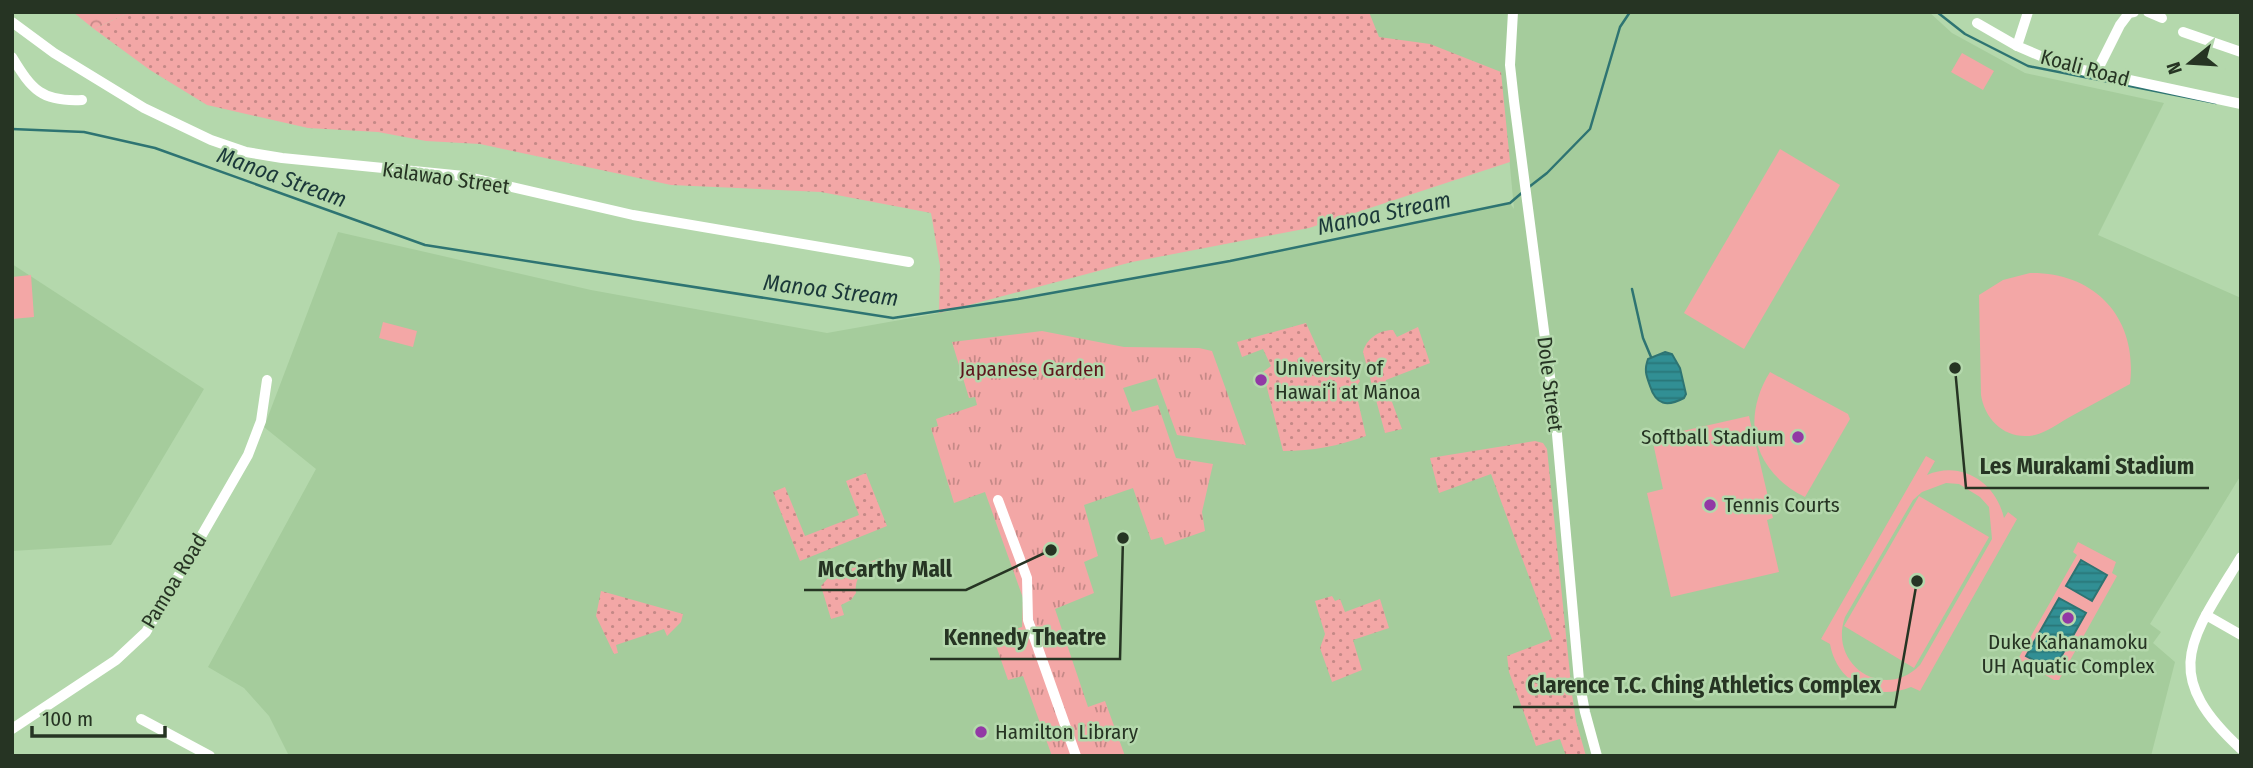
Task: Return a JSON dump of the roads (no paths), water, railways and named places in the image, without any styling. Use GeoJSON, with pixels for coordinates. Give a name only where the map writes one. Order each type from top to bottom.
{"type":"FeatureCollection","features":[{"type":"Feature","properties":{"kind":"street","name":"Dole Street"},"geometry":{"type":"LineString","coordinates":[[1513,12],[1510,65],[1519,150],[1556,423],[1579,680],[1597,756]]}},
{"type":"Feature","properties":{"kind":"street"},"geometry":{"type":"LineString","coordinates":[[2017,46],[2028,12]]}},
{"type":"Feature","properties":{"kind":"street"},"geometry":{"type":"LineString","coordinates":[[2096,73],[2120,25],[2129,13],[2134,12]]}},
{"type":"Feature","properties":{"kind":"street"},"geometry":{"type":"LineString","coordinates":[[2148,12],[2162,18]]}},
{"type":"Feature","properties":{"kind":"street","name":"Koali Road"},"geometry":{"type":"LineString","coordinates":[[1977,23],[2017,46],[2064,66],[2241,104]]}},
{"type":"Feature","properties":{"kind":"street"},"geometry":{"type":"LineString","coordinates":[[12,38],[16,25]]}},
{"type":"Feature","properties":{"kind":"street","name":"Kalawao Street"},"geometry":{"type":"LineString","coordinates":[[16,25],[54,53],[144,108],[211,140],[246,152],[464,176],[633,215],[909,262]]}},
{"type":"Feature","properties":{"kind":"street"},"geometry":{"type":"LineString","coordinates":[[2183,32],[2241,52]]}},
{"type":"Feature","properties":{"kind":"street"},"geometry":{"type":"LineString","coordinates":[[12,57],[38,92],[62,101],[82,100]]}},
{"type":"Feature","properties":{"kind":"street","name":"Pamoa Road"},"geometry":{"type":"LineString","coordinates":[[12,729],[116,660],[146,632],[248,455],[261,421],[267,380]]}},
{"type":"Feature","properties":{"kind":"street"},"geometry":{"type":"LineString","coordinates":[[998,500],[1027,578],[1028,620],[1076,756]]}},
{"type":"Feature","properties":{"kind":"street"},"geometry":{"type":"LineString","coordinates":[[2241,557],[2193,642],[2190,666],[2197,696],[2215,726],[2241,749]]}},
{"type":"Feature","properties":{"kind":"street"},"geometry":{"type":"LineString","coordinates":[[2206,615],[2241,635]]}},
{"type":"Feature","properties":{"kind":"street"},"geometry":{"type":"LineString","coordinates":[[141,719],[210,756]]}},
{"type":"Feature","properties":{"kind":"water"},"geometry":{"type":"Polygon","coordinates":[[[1665,352],[1672,354],[1680,368],[1686,394],[1684,398],[1672,403],[1663,403],[1655,397],[1646,369],[1648,359],[1665,352]]]}},
{"type":"Feature","properties":{"kind":"water"},"geometry":{"type":"Polygon","coordinates":[[[2081,560],[2107,575],[2092,601],[2066,586],[2081,560]]]}},
{"type":"Feature","properties":{"kind":"water"},"geometry":{"type":"Polygon","coordinates":[[[2059,598],[2086,613],[2053,671],[2026,656],[2059,598]]]}},
{"type":"Feature","properties":{"kind":"waterway","name":"Manoa Stream"},"geometry":{"type":"LineString","coordinates":[[1529,187],[1547,173],[1590,129],[1620,27],[1630,12]]}},
{"type":"Feature","properties":{"kind":"waterway","name":"Manoa Stream"},"geometry":{"type":"LineString","coordinates":[[1937,12],[1965,34],[2028,66],[2216,103]]}},
{"type":"Feature","properties":{"kind":"waterway","name":"Manoa Stream"},"geometry":{"type":"LineString","coordinates":[[12,129],[84,132],[155,148],[425,245],[893,318],[1018,299],[1230,261],[1510,203],[1524,191]]}},
{"type":"Feature","properties":{"kind":"waterway"},"geometry":{"type":"LineString","coordinates":[[1632,289],[1643,338],[1651,357]]}},
{"type":"Feature","properties":{"kind":"place","name":"Les Murakami Stadium"},"geometry":{"type":"Point","coordinates":[1955,368]}},
{"type":"Feature","properties":{"kind":"place","name":"University of Hawaiʻi at Mānoa"},"geometry":{"type":"Point","coordinates":[1261,380]}},
{"type":"Feature","properties":{"kind":"place","name":"Softball Stadium"},"geometry":{"type":"Point","coordinates":[1798,437]}},
{"type":"Feature","properties":{"kind":"place","name":"Tennis Courts"},"geometry":{"type":"Point","coordinates":[1710,505]}},
{"type":"Feature","properties":{"kind":"place","name":"Kennedy Theatre"},"geometry":{"type":"Point","coordinates":[1123,538]}},
{"type":"Feature","properties":{"kind":"place","name":"McCarthy Mall"},"geometry":{"type":"Point","coordinates":[1051,550]}},
{"type":"Feature","properties":{"kind":"place","name":"Clarence T.C. Ching Athletics Complex"},"geometry":{"type":"Point","coordinates":[1917,581]}},
{"type":"Feature","properties":{"kind":"place","name":"Duke Kahanamoku UH Aquatic Complex"},"geometry":{"type":"Point","coordinates":[2068,618]}},
{"type":"Feature","properties":{"kind":"place","name":"Hamilton Library"},"geometry":{"type":"Point","coordinates":[981,732]}},
{"type":"Feature","properties":{"kind":"park label","name":"Japanese Garden"},"geometry":{"type":"Point","coordinates":[1032,369]}}]}
